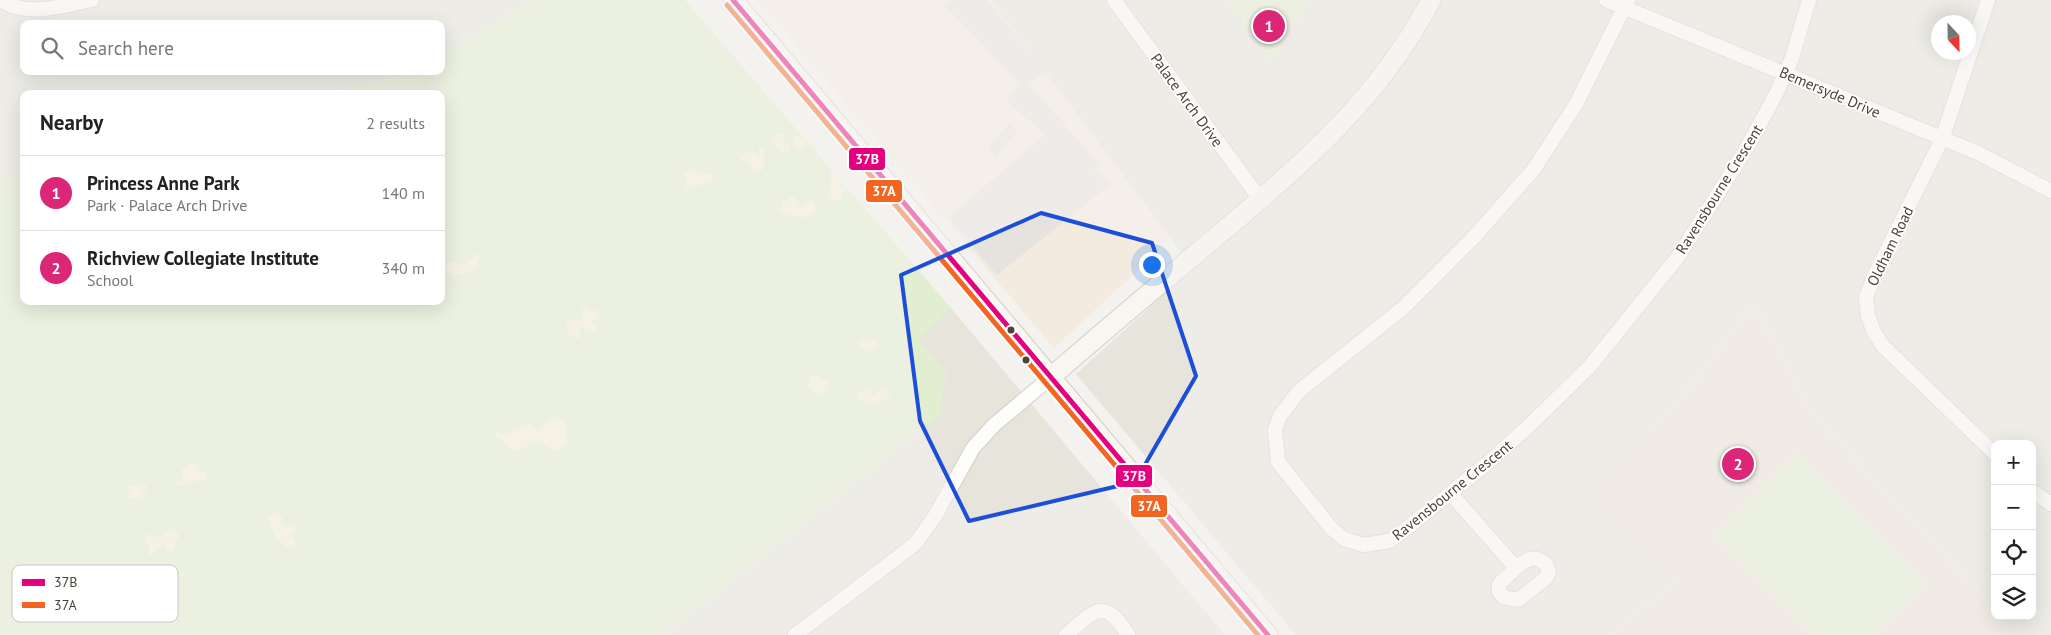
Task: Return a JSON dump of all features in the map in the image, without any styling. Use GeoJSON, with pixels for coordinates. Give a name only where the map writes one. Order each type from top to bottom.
{"type":"FeatureCollection","features":[{"type":"Feature","properties":{"kind":"main road"},"geometry":{"type":"LineString","coordinates":[[733,0],[1268,635]]}},
{"type":"Feature","properties":{"kind":"main road"},"geometry":{"type":"LineString","coordinates":[[1051,377],[1324,143],[1358,106],[1391,65],[1432,0]]}},
{"type":"Feature","properties":{"kind":"street"},"geometry":{"type":"LineString","coordinates":[[0,0],[14,7],[32,10],[92,0]]}},
{"type":"Feature","properties":{"kind":"street","name":"Palace Arch Drive"},"geometry":{"type":"LineString","coordinates":[[1114,0],[1260,199]]}},
{"type":"Feature","properties":{"kind":"street","name":"Bemersyde Drive"},"geometry":{"type":"LineString","coordinates":[[1606,0],[1627,4],[1785,74],[2010,168],[2051,191]]}},
{"type":"Feature","properties":{"kind":"street","name":"Ravensbourne Crescent"},"geometry":{"type":"LineString","coordinates":[[1627,4],[1576,104],[1534,169],[1474,237],[1403,308],[1300,391],[1280,416],[1275,430],[1278,462],[1330,528],[1344,538],[1364,545],[1389,541],[1451,494],[1532,423],[1590,366],[1676,258],[1746,151],[1785,74],[1809,0]]}},
{"type":"Feature","properties":{"kind":"street","name":"Oldham Road"},"geometry":{"type":"LineString","coordinates":[[1988,0],[1942,139],[1866,297],[1868,316],[1874,332],[1883,346],[1991,450]]}},
{"type":"Feature","properties":{"kind":"street"},"geometry":{"type":"LineString","coordinates":[[796,635],[915,544],[935,516],[972,448],[994,425],[1051,377]]}},
{"type":"Feature","properties":{"kind":"street"},"geometry":{"type":"LineString","coordinates":[[1451,494],[1516,568]]}},
{"type":"Feature","properties":{"kind":"street"},"geometry":{"type":"LineString","coordinates":[[2036,494],[2051,504]]}},
{"type":"Feature","properties":{"kind":"street"},"geometry":{"type":"LineString","coordinates":[[1066,635],[1088,614],[1099,610],[1111,613],[1121,623],[1128,635]]}},
{"type":"Feature","properties":{"kind":"highlighted area"},"geometry":{"type":"Polygon","coordinates":[[[1041,213],[1152,243],[1196,376],[1135,482],[969,521],[920,421],[901,275],[1041,213]]]}},
{"type":"Feature","properties":{"kind":"shaded area"},"geometry":{"type":"Polygon","coordinates":[[[0,0],[537,0],[445,51],[445,20],[20,20],[20,75],[402,75],[339,90],[20,90],[20,174],[0,181],[0,0]]]}},
{"type":"Feature","properties":{"kind":"shaded area"},"geometry":{"type":"Polygon","coordinates":[[[758,0],[991,0],[1171,240],[1054,348],[758,0]]]}},
{"type":"Feature","properties":{"kind":"shaded area"},"geometry":{"type":"Polygon","coordinates":[[[951,0],[987,0],[1046,71],[1029,84],[1101,166],[1094,170],[1111,184],[997,275],[948,218],[1045,135],[1006,100],[1021,84],[944,5],[951,0]]]}},
{"type":"Feature","properties":{"kind":"shaded area"},"geometry":{"type":"Polygon","coordinates":[[[991,0],[2051,0],[2051,635],[2015,635],[2002,620],[2036,620],[2036,440],[1991,440],[1991,607],[1931,539],[1815,417],[1753,304],[1695,381],[1647,435],[1676,581],[1610,635],[1296,635],[1076,374],[1193,268],[991,0]]]}},
{"type":"Feature","properties":{"kind":"shaded area"},"geometry":{"type":"Polygon","coordinates":[[[1009,123],[1017,131],[995,158],[988,149],[1009,123]]]}},
{"type":"Feature","properties":{"kind":"shaded area"},"geometry":{"type":"Polygon","coordinates":[[[1753,304],[1815,417],[1931,539],[1991,607],[1991,620],[2002,620],[2015,635],[1610,635],[1676,581],[1586,493],[1647,435],[1695,381],[1753,304]]]}},
{"type":"Feature","properties":{"kind":"shaded area"},"geometry":{"type":"Polygon","coordinates":[[[951,308],[1225,635],[663,635],[873,467],[940,407],[939,403],[946,374],[918,339],[951,308]]]}},
{"type":"Feature","properties":{"kind":"green space"},"geometry":{"type":"Polygon","coordinates":[[[537,0],[685,0],[951,308],[918,339],[946,374],[939,403],[943,412],[663,635],[0,635],[0,181],[20,174],[20,305],[445,305],[445,90],[339,90],[402,75],[445,75],[445,51],[537,0]]]}},
{"type":"Feature","properties":{"kind":"green space"},"geometry":{"type":"Polygon","coordinates":[[[1227,0],[1309,0],[1271,61],[1227,0]]]}},
{"type":"Feature","properties":{"kind":"green space"},"geometry":{"type":"Polygon","coordinates":[[[1797,454],[1926,585],[1875,635],[1813,635],[1714,535],[1797,454]]]}},
{"type":"Feature","properties":{"kind":"sand"},"geometry":{"type":"Polygon","coordinates":[[[779,133],[785,136],[783,145],[785,146],[788,142],[790,149],[786,152],[781,152],[771,140],[772,136],[779,133]]]}},
{"type":"Feature","properties":{"kind":"sand"},"geometry":{"type":"Polygon","coordinates":[[[799,135],[807,143],[801,150],[794,146],[792,141],[795,136],[799,135]]]}},
{"type":"Feature","properties":{"kind":"sand"},"geometry":{"type":"Polygon","coordinates":[[[760,146],[765,150],[763,170],[757,172],[753,171],[749,164],[740,158],[751,149],[758,158],[760,155],[758,148],[760,146]]]}},
{"type":"Feature","properties":{"kind":"sand"},"geometry":{"type":"Polygon","coordinates":[[[691,168],[701,174],[712,173],[714,175],[713,180],[685,191],[684,186],[687,180],[684,173],[691,168]]]}},
{"type":"Feature","properties":{"kind":"sand"},"geometry":{"type":"Polygon","coordinates":[[[833,171],[840,175],[841,186],[847,187],[841,193],[842,199],[835,202],[828,196],[831,182],[830,174],[833,171]]]}},
{"type":"Feature","properties":{"kind":"sand"},"geometry":{"type":"Polygon","coordinates":[[[791,197],[796,198],[797,206],[800,208],[804,207],[806,201],[811,200],[815,204],[815,211],[807,217],[782,214],[780,211],[782,203],[791,197]]]}},
{"type":"Feature","properties":{"kind":"sand"},"geometry":{"type":"Polygon","coordinates":[[[476,254],[480,256],[476,261],[477,268],[474,270],[457,274],[445,270],[445,264],[450,261],[464,266],[476,254]]]}},
{"type":"Feature","properties":{"kind":"sand"},"geometry":{"type":"Polygon","coordinates":[[[584,307],[587,307],[590,312],[597,310],[600,315],[598,319],[591,321],[596,327],[595,332],[580,327],[581,337],[578,339],[568,333],[566,324],[572,318],[577,321],[583,319],[581,312],[584,307]]]}},
{"type":"Feature","properties":{"kind":"sand"},"geometry":{"type":"Polygon","coordinates":[[[863,338],[869,341],[873,340],[877,344],[877,348],[871,352],[862,348],[858,342],[863,338]]]}},
{"type":"Feature","properties":{"kind":"sand"},"geometry":{"type":"Polygon","coordinates":[[[815,374],[829,383],[827,390],[821,394],[814,393],[808,385],[810,377],[815,374]]]}},
{"type":"Feature","properties":{"kind":"sand"},"geometry":{"type":"Polygon","coordinates":[[[865,389],[869,390],[873,396],[881,389],[888,389],[890,393],[888,398],[872,405],[861,401],[858,397],[859,392],[865,389]]]}},
{"type":"Feature","properties":{"kind":"sand"},"geometry":{"type":"Polygon","coordinates":[[[554,416],[564,420],[567,442],[559,450],[536,443],[515,450],[509,448],[508,444],[494,436],[497,433],[506,434],[529,424],[539,431],[554,416]]]}},
{"type":"Feature","properties":{"kind":"sand"},"geometry":{"type":"Polygon","coordinates":[[[190,463],[197,465],[196,471],[204,471],[206,479],[171,487],[183,477],[181,470],[190,463]]]}},
{"type":"Feature","properties":{"kind":"sand"},"geometry":{"type":"Polygon","coordinates":[[[146,484],[147,490],[140,493],[145,496],[144,500],[128,497],[133,492],[128,489],[128,486],[146,484]]]}},
{"type":"Feature","properties":{"kind":"sand"},"geometry":{"type":"Polygon","coordinates":[[[275,513],[282,517],[284,527],[294,524],[298,525],[296,530],[290,533],[296,544],[293,549],[284,545],[273,531],[269,516],[275,513]]]}},
{"type":"Feature","properties":{"kind":"sand"},"geometry":{"type":"Polygon","coordinates":[[[174,529],[180,536],[175,542],[173,550],[167,552],[164,546],[159,547],[153,555],[149,555],[149,545],[145,540],[148,534],[154,534],[161,540],[163,534],[174,529]]]}},
{"type":"Feature","properties":{"kind":"transit line","name":"37B"},"geometry":{"type":"LineString","coordinates":[[733,0],[1268,635]]}},
{"type":"Feature","properties":{"kind":"transit line","name":"37A"},"geometry":{"type":"LineString","coordinates":[[727,5],[1258,635]]}},
{"type":"Feature","properties":{"kind":"place","name":"Princess Anne Park"},"geometry":{"type":"Point","coordinates":[1269,26]}},
{"type":"Feature","properties":{"kind":"place","name":"Richview Collegiate Institute"},"geometry":{"type":"Point","coordinates":[1738,464]}}]}
